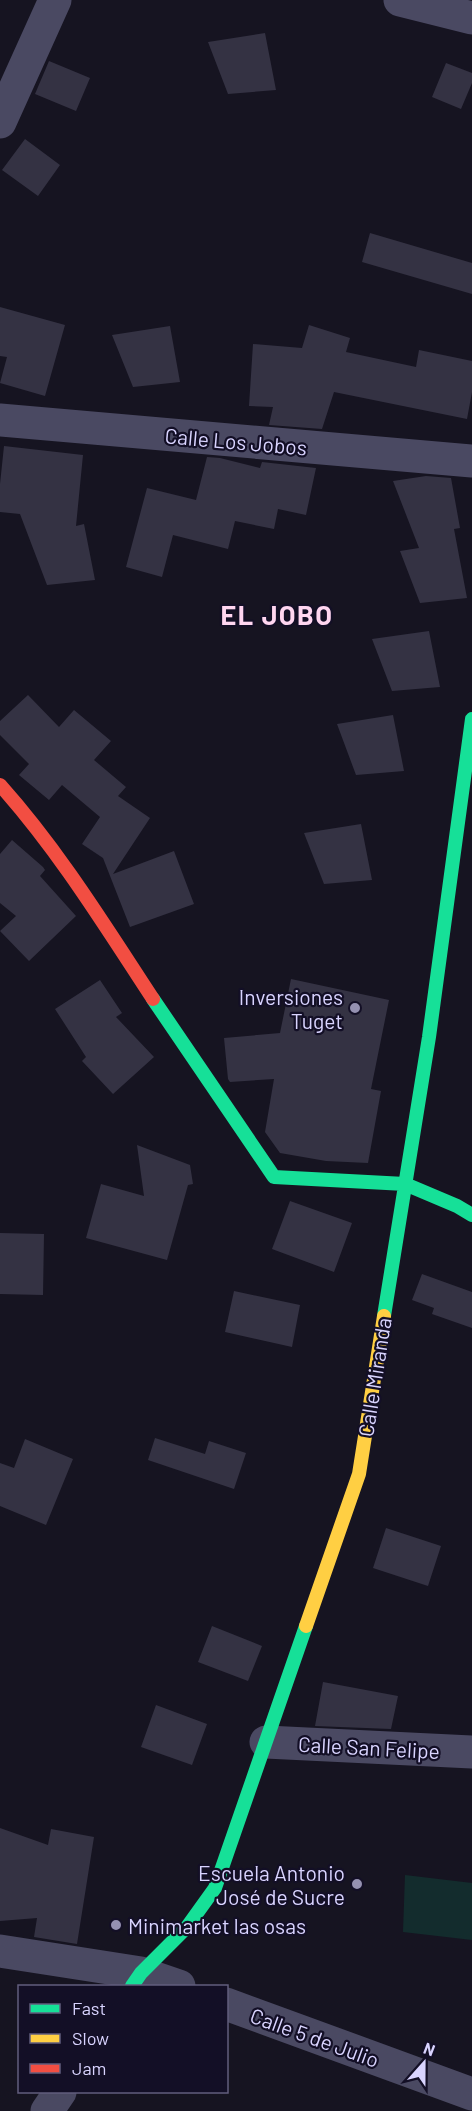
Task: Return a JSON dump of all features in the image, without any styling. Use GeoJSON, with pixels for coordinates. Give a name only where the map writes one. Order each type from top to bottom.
{"type":"FeatureCollection","features":[{"type":"Feature","properties":{"kind":"street"},"geometry":{"type":"LineString","coordinates":[[0,122],[55,0]]}},
{"type":"Feature","properties":{"kind":"street"},"geometry":{"type":"LineString","coordinates":[[400,0],[472,18]]}},
{"type":"Feature","properties":{"kind":"street","name":"Calle Los Jobos"},"geometry":{"type":"LineString","coordinates":[[0,420],[472,461]]}},
{"type":"Feature","properties":{"kind":"street","name":"Calle Miranda"},"geometry":{"type":"LineString","coordinates":[[136,1980],[187,1927],[215,1888],[359,1474],[429,1037],[472,719]]}},
{"type":"Feature","properties":{"kind":"street"},"geometry":{"type":"LineString","coordinates":[[0,785],[27,815],[92,905],[228,1115],[274,1177],[405,1184],[457,1206],[472,1215]]}},
{"type":"Feature","properties":{"kind":"street","name":"Calle San Felipe"},"geometry":{"type":"LineString","coordinates":[[266,1742],[472,1752]]}},
{"type":"Feature","properties":{"kind":"street"},"geometry":{"type":"LineString","coordinates":[[0,1951],[136,1980],[172,1985]]}},
{"type":"Feature","properties":{"kind":"street","name":"Calle 5 de Julio"},"geometry":{"type":"LineString","coordinates":[[228,2005],[472,2094]]}},
{"type":"Feature","properties":{"kind":"street"},"geometry":{"type":"LineString","coordinates":[[47,2111],[59,2093]]}},
{"type":"Feature","properties":{"kind":"green space"},"geometry":{"type":"Polygon","coordinates":[[[405,1875],[472,1883],[472,1940],[403,1932],[405,1875]]]}},
{"type":"Feature","properties":{"kind":"building"},"geometry":{"type":"Polygon","coordinates":[[[265,33],[276,90],[228,94],[208,42],[265,33]]]}},
{"type":"Feature","properties":{"kind":"building"},"geometry":{"type":"Polygon","coordinates":[[[49,61],[90,78],[76,111],[35,94],[49,61]]]}},
{"type":"Feature","properties":{"kind":"building"},"geometry":{"type":"Polygon","coordinates":[[[446,63],[472,73],[472,83],[461,109],[432,97],[446,63]]]}},
{"type":"Feature","properties":{"kind":"building"},"geometry":{"type":"Polygon","coordinates":[[[25,139],[60,165],[38,196],[2,170],[25,139]]]}},
{"type":"Feature","properties":{"kind":"building"},"geometry":{"type":"Polygon","coordinates":[[[370,233],[472,263],[472,294],[362,262],[370,233]]]}},
{"type":"Feature","properties":{"kind":"building"},"geometry":{"type":"Polygon","coordinates":[[[0,307],[65,325],[45,396],[0,383],[7,357],[0,356],[0,307]]]}},
{"type":"Feature","properties":{"kind":"building"},"geometry":{"type":"Polygon","coordinates":[[[309,325],[350,338],[346,352],[416,367],[419,350],[472,361],[472,392],[467,419],[334,392],[322,429],[269,425],[273,407],[249,406],[253,344],[302,348],[309,325]]]}},
{"type":"Feature","properties":{"kind":"building"},"geometry":{"type":"Polygon","coordinates":[[[170,326],[180,382],[133,387],[112,335],[170,326]]]}},
{"type":"Feature","properties":{"kind":"building"},"geometry":{"type":"Polygon","coordinates":[[[4,446],[83,455],[76,526],[84,524],[95,580],[47,585],[20,514],[0,512],[4,446]]]}},
{"type":"Feature","properties":{"kind":"building"},"geometry":{"type":"Polygon","coordinates":[[[207,457],[260,468],[262,462],[316,468],[306,515],[278,509],[274,529],[235,521],[228,549],[173,535],[162,577],[126,567],[147,488],[196,500],[207,457]]]}},
{"type":"Feature","properties":{"kind":"building"},"geometry":{"type":"Polygon","coordinates":[[[426,476],[451,478],[460,528],[454,529],[467,598],[420,603],[400,551],[419,548],[393,481],[426,476]]]}},
{"type":"Feature","properties":{"kind":"building"},"geometry":{"type":"Polygon","coordinates":[[[429,631],[440,687],[392,691],[372,639],[429,631]]]}},
{"type":"Feature","properties":{"kind":"building"},"geometry":{"type":"Polygon","coordinates":[[[28,695],[59,727],[74,710],[111,741],[94,760],[126,787],[118,796],[150,818],[113,874],[174,851],[194,904],[130,927],[103,858],[82,844],[100,817],[62,785],[49,800],[19,775],[29,764],[0,735],[0,721],[28,695]]]}},
{"type":"Feature","properties":{"kind":"building"},"geometry":{"type":"Polygon","coordinates":[[[393,715],[404,771],[356,775],[337,724],[393,715]]]}},
{"type":"Feature","properties":{"kind":"building"},"geometry":{"type":"Polygon","coordinates":[[[361,824],[372,880],[324,884],[304,833],[361,824]]]}},
{"type":"Feature","properties":{"kind":"building"},"geometry":{"type":"Polygon","coordinates":[[[12,840],[43,867],[45,870],[40,876],[76,916],[29,961],[0,931],[16,916],[0,903],[0,854],[12,840]]]}},
{"type":"Feature","properties":{"kind":"building"},"geometry":{"type":"Polygon","coordinates":[[[291,979],[389,1000],[371,1089],[381,1091],[368,1163],[326,1161],[280,1153],[265,1132],[274,1079],[230,1082],[228,1079],[224,1038],[280,1033],[291,979]]]}},
{"type":"Feature","properties":{"kind":"building"},"geometry":{"type":"Polygon","coordinates":[[[100,980],[122,1013],[116,1017],[154,1057],[113,1094],[82,1061],[86,1057],[55,1009],[100,980]]]}},
{"type":"Feature","properties":{"kind":"building"},"geometry":{"type":"Polygon","coordinates":[[[137,1145],[190,1165],[193,1184],[188,1185],[167,1260],[86,1238],[101,1184],[144,1196],[137,1145]]]}},
{"type":"Feature","properties":{"kind":"building"},"geometry":{"type":"Polygon","coordinates":[[[290,1201],[352,1223],[334,1272],[272,1249],[290,1201]]]}},
{"type":"Feature","properties":{"kind":"building"},"geometry":{"type":"Polygon","coordinates":[[[0,1233],[44,1234],[43,1295],[0,1294],[0,1233]]]}},
{"type":"Feature","properties":{"kind":"building"},"geometry":{"type":"Polygon","coordinates":[[[422,1274],[472,1292],[472,1328],[432,1314],[434,1308],[412,1300],[422,1274]]]}},
{"type":"Feature","properties":{"kind":"building"},"geometry":{"type":"Polygon","coordinates":[[[234,1291],[300,1305],[292,1347],[225,1332],[234,1291]]]}},
{"type":"Feature","properties":{"kind":"building"},"geometry":{"type":"Polygon","coordinates":[[[155,1438],[205,1454],[209,1441],[246,1453],[234,1489],[148,1460],[155,1438]]]}},
{"type":"Feature","properties":{"kind":"building"},"geometry":{"type":"Polygon","coordinates":[[[25,1439],[73,1459],[46,1525],[0,1506],[0,1463],[14,1468],[25,1439]]]}},
{"type":"Feature","properties":{"kind":"building"},"geometry":{"type":"Polygon","coordinates":[[[386,1528],[441,1546],[428,1586],[373,1568],[386,1528]]]}},
{"type":"Feature","properties":{"kind":"building"},"geometry":{"type":"Polygon","coordinates":[[[212,1626],[262,1646],[248,1681],[198,1662],[212,1626]]]}},
{"type":"Feature","properties":{"kind":"building"},"geometry":{"type":"Polygon","coordinates":[[[323,1682],[398,1696],[391,1729],[315,1726],[323,1682]]]}},
{"type":"Feature","properties":{"kind":"building"},"geometry":{"type":"Polygon","coordinates":[[[156,1705],[207,1724],[192,1765],[141,1747],[156,1705]]]}},
{"type":"Feature","properties":{"kind":"building"},"geometry":{"type":"Polygon","coordinates":[[[0,1828],[48,1845],[51,1829],[94,1837],[77,1944],[34,1937],[37,1918],[0,1921],[0,1828]]]}},
{"type":"Feature","properties":{"kind":"traffic: fast"},"geometry":{"type":"LineString","coordinates":[[384,1316],[429,1037],[472,719]]}},
{"type":"Feature","properties":{"kind":"traffic: fast"},"geometry":{"type":"LineString","coordinates":[[153,999],[274,1177],[405,1184],[457,1206],[472,1215]]}},
{"type":"Feature","properties":{"kind":"traffic: fast"},"geometry":{"type":"LineString","coordinates":[[133,1985],[141,1973],[187,1927],[215,1888],[306,1626]]}},
{"type":"Feature","properties":{"kind":"traffic: slow"},"geometry":{"type":"LineString","coordinates":[[306,1626],[359,1474],[384,1316]]}},
{"type":"Feature","properties":{"kind":"traffic: jam"},"geometry":{"type":"LineString","coordinates":[[0,785],[62,862],[153,999]]}},
{"type":"Feature","properties":{"kind":"place","name":"Inversiones Tuget"},"geometry":{"type":"Point","coordinates":[355,1008]}},
{"type":"Feature","properties":{"kind":"place","name":"Escuela Antonio José de Sucre"},"geometry":{"type":"Point","coordinates":[357,1884]}},
{"type":"Feature","properties":{"kind":"place","name":"Minimarket las osas"},"geometry":{"type":"Point","coordinates":[116,1925]}},
{"type":"Feature","properties":{"kind":"district","name":"EL JOBO"},"geometry":{"type":"Point","coordinates":[277,614]}}]}
